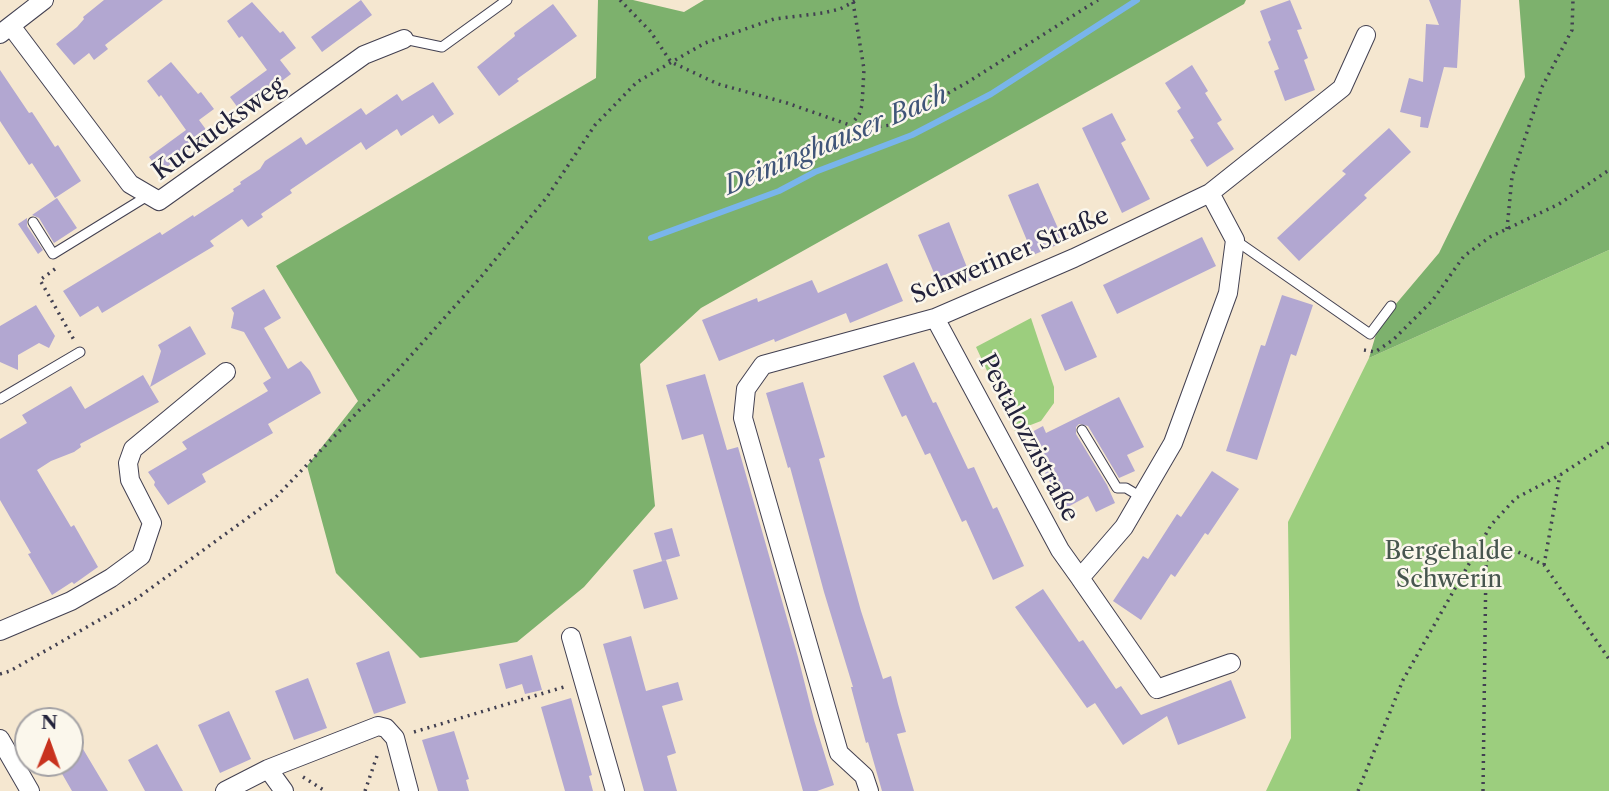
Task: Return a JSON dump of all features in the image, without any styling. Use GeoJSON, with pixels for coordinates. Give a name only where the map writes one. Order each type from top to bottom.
{"type":"FeatureCollection","features":[{"type":"Feature","properties":{"kind":"street"},"geometry":{"type":"LineString","coordinates":[[5,30],[44,0]]}},
{"type":"Feature","properties":{"kind":"street","name":"Kuckucksweg"},"geometry":{"type":"LineString","coordinates":[[5,30],[130,184],[159,201],[364,55],[404,39]]}},
{"type":"Feature","properties":{"kind":"street","name":"Schweriner Straße"},"geometry":{"type":"LineString","coordinates":[[869,791],[864,776],[839,753],[743,418],[746,389],[763,365],[936,318],[1074,258],[1210,192],[1342,88],[1366,35]]}},
{"type":"Feature","properties":{"kind":"street"},"geometry":{"type":"LineString","coordinates":[[1080,578],[1124,527],[1173,443],[1228,293],[1234,240],[1210,192]]}},
{"type":"Feature","properties":{"kind":"street","name":"Pestalozzistraße"},"geometry":{"type":"LineString","coordinates":[[936,318],[1060,550],[1157,689],[1231,663]]}},
{"type":"Feature","properties":{"kind":"street"},"geometry":{"type":"LineString","coordinates":[[0,631],[71,601],[111,578],[141,556],[152,523],[130,480],[128,463],[133,449],[226,372]]}},
{"type":"Feature","properties":{"kind":"street"},"geometry":{"type":"LineString","coordinates":[[571,637],[615,791]]}},
{"type":"Feature","properties":{"kind":"street"},"geometry":{"type":"LineString","coordinates":[[225,791],[268,769],[379,726],[391,733],[409,791]]}},
{"type":"Feature","properties":{"kind":"street"},"geometry":{"type":"LineString","coordinates":[[0,739],[30,791]]}},
{"type":"Feature","properties":{"kind":"street"},"geometry":{"type":"LineString","coordinates":[[268,769],[284,791]]}},
{"type":"Feature","properties":{"kind":"lane","name":"Kuckucksweg"},"geometry":{"type":"LineString","coordinates":[[404,39],[442,47],[507,0]]}},
{"type":"Feature","properties":{"kind":"lane"},"geometry":{"type":"LineString","coordinates":[[33,222],[53,254],[149,195]]}},
{"type":"Feature","properties":{"kind":"lane"},"geometry":{"type":"LineString","coordinates":[[1234,240],[1370,334],[1391,306]]}},
{"type":"Feature","properties":{"kind":"lane"},"geometry":{"type":"LineString","coordinates":[[0,399],[80,352]]}},
{"type":"Feature","properties":{"kind":"lane"},"geometry":{"type":"LineString","coordinates":[[1082,429],[1117,488],[1126,488],[1141,497]]}},
{"type":"Feature","properties":{"kind":"path"},"geometry":{"type":"LineString","coordinates":[[620,0],[650,31],[671,62],[718,84],[787,103],[861,129],[891,125],[968,82],[1098,0]]}},
{"type":"Feature","properties":{"kind":"path"},"geometry":{"type":"LineString","coordinates":[[1507,229],[1512,177],[1542,87],[1572,30],[1573,0]]}},
{"type":"Feature","properties":{"kind":"path"},"geometry":{"type":"LineString","coordinates":[[0,674],[10,671],[136,599],[275,498],[398,370],[480,278],[547,197],[595,125],[637,82],[705,43],[774,19],[823,13],[855,1],[864,69],[861,110],[853,122],[861,129]]}},
{"type":"Feature","properties":{"kind":"path"},"geometry":{"type":"LineString","coordinates":[[1361,328],[1363,349],[1375,352],[1393,340],[1432,301],[1464,256],[1490,237],[1559,204],[1609,170]]}},
{"type":"Feature","properties":{"kind":"path"},"geometry":{"type":"LineString","coordinates":[[58,267],[40,280],[80,352]]}},
{"type":"Feature","properties":{"kind":"path"},"geometry":{"type":"LineString","coordinates":[[1358,791],[1403,680],[1491,525],[1516,498],[1560,475],[1609,443]]}},
{"type":"Feature","properties":{"kind":"path"},"geometry":{"type":"LineString","coordinates":[[1544,565],[1560,475]]}},
{"type":"Feature","properties":{"kind":"path"},"geometry":{"type":"LineString","coordinates":[[1483,791],[1486,561],[1496,552],[1518,552],[1544,565],[1609,659]]}},
{"type":"Feature","properties":{"kind":"path"},"geometry":{"type":"LineString","coordinates":[[1473,559],[1486,561]]}},
{"type":"Feature","properties":{"kind":"path"},"geometry":{"type":"LineString","coordinates":[[365,791],[391,733],[583,682]]}},
{"type":"Feature","properties":{"kind":"green space"},"geometry":{"type":"Polygon","coordinates":[[[598,0],[633,0],[684,12],[704,0],[1246,0],[1244,4],[701,308],[640,364],[655,506],[584,587],[517,642],[420,658],[336,573],[307,466],[358,401],[276,266],[596,78],[598,0]]]}},
{"type":"Feature","properties":{"kind":"green space"},"geometry":{"type":"Polygon","coordinates":[[[1519,0],[1609,0],[1609,250],[1369,358],[1379,324],[1439,253],[1525,77],[1519,0]]]}},
{"type":"Feature","properties":{"kind":"green space","name":"Bergehalde Schwerin"},"geometry":{"type":"Polygon","coordinates":[[[1609,250],[1609,791],[1266,791],[1291,738],[1288,522],[1369,358],[1609,250]]]}},
{"type":"Feature","properties":{"kind":"green space"},"geometry":{"type":"Polygon","coordinates":[[[1031,318],[1054,387],[1054,403],[1041,421],[1015,431],[976,347],[1031,318]]]}},
{"type":"Feature","properties":{"kind":"building"},"geometry":{"type":"Polygon","coordinates":[[[104,0],[163,0],[105,45],[108,49],[94,60],[89,53],[74,65],[56,44],[104,0]]]}},
{"type":"Feature","properties":{"kind":"building"},"geometry":{"type":"Polygon","coordinates":[[[361,0],[372,15],[322,52],[311,37],[361,0]]]}},
{"type":"Feature","properties":{"kind":"building"},"geometry":{"type":"Polygon","coordinates":[[[1290,0],[1302,29],[1297,30],[1308,58],[1304,60],[1315,90],[1285,101],[1274,71],[1279,69],[1268,42],[1271,40],[1260,11],[1290,0]]]}},
{"type":"Feature","properties":{"kind":"building"},"geometry":{"type":"Polygon","coordinates":[[[1429,0],[1461,0],[1457,68],[1444,67],[1428,128],[1420,127],[1421,117],[1400,112],[1409,78],[1423,82],[1426,24],[1439,25],[1429,0]]]}},
{"type":"Feature","properties":{"kind":"building"},"geometry":{"type":"Polygon","coordinates":[[[252,2],[280,33],[283,31],[296,48],[280,60],[291,74],[241,112],[230,97],[267,70],[242,36],[239,38],[227,21],[252,2]]]}},
{"type":"Feature","properties":{"kind":"building"},"geometry":{"type":"Polygon","coordinates":[[[553,4],[577,36],[517,79],[519,81],[499,96],[477,67],[515,36],[514,33],[553,4]]]}},
{"type":"Feature","properties":{"kind":"building"},"geometry":{"type":"Polygon","coordinates":[[[171,62],[214,109],[199,120],[210,135],[160,172],[149,157],[186,130],[161,95],[159,97],[147,81],[171,62]]]}},
{"type":"Feature","properties":{"kind":"building"},"geometry":{"type":"Polygon","coordinates":[[[1192,65],[1222,120],[1217,123],[1234,149],[1207,167],[1190,140],[1194,138],[1177,111],[1181,108],[1165,83],[1192,65]]]}},
{"type":"Feature","properties":{"kind":"building"},"geometry":{"type":"Polygon","coordinates":[[[0,70],[55,147],[58,145],[81,181],[55,198],[0,121],[0,70]]]}},
{"type":"Feature","properties":{"kind":"building"},"geometry":{"type":"Polygon","coordinates":[[[433,82],[454,114],[439,124],[433,115],[401,136],[397,129],[366,150],[361,142],[290,190],[292,193],[261,214],[263,217],[248,227],[242,219],[210,241],[214,246],[102,313],[98,306],[80,317],[63,291],[160,232],[162,235],[193,215],[194,217],[234,191],[240,182],[260,169],[265,161],[301,137],[306,145],[361,108],[366,115],[397,94],[402,101],[433,82]]]}},
{"type":"Feature","properties":{"kind":"building"},"geometry":{"type":"Polygon","coordinates":[[[1112,113],[1126,140],[1121,143],[1150,199],[1122,213],[1082,128],[1112,113]]]}},
{"type":"Feature","properties":{"kind":"building"},"geometry":{"type":"Polygon","coordinates":[[[1389,128],[1411,152],[1364,195],[1367,198],[1299,261],[1277,238],[1346,174],[1342,171],[1389,128]]]}},
{"type":"Feature","properties":{"kind":"building"},"geometry":{"type":"Polygon","coordinates":[[[1038,183],[1064,242],[1033,255],[1008,195],[1038,183]]]}},
{"type":"Feature","properties":{"kind":"building"},"geometry":{"type":"Polygon","coordinates":[[[57,198],[77,228],[54,243],[39,218],[32,215],[57,198]]]}},
{"type":"Feature","properties":{"kind":"building"},"geometry":{"type":"Polygon","coordinates":[[[27,218],[27,226],[43,250],[38,254],[18,224],[27,218]]]}},
{"type":"Feature","properties":{"kind":"building"},"geometry":{"type":"Polygon","coordinates":[[[949,222],[972,280],[942,292],[918,235],[949,222]]]}},
{"type":"Feature","properties":{"kind":"building"},"geometry":{"type":"Polygon","coordinates":[[[1202,237],[1216,266],[1117,314],[1103,285],[1202,237]]]}},
{"type":"Feature","properties":{"kind":"building"},"geometry":{"type":"Polygon","coordinates":[[[887,263],[903,301],[850,323],[846,313],[719,361],[702,320],[757,298],[758,302],[812,280],[818,293],[887,263]]]}},
{"type":"Feature","properties":{"kind":"building"},"geometry":{"type":"Polygon","coordinates":[[[264,289],[281,318],[264,328],[288,369],[301,361],[310,371],[321,393],[268,424],[273,433],[202,474],[206,482],[168,505],[148,472],[187,449],[182,442],[268,391],[263,383],[271,378],[244,332],[231,328],[234,313],[231,308],[264,289]]]}},
{"type":"Feature","properties":{"kind":"building"},"geometry":{"type":"Polygon","coordinates":[[[1282,295],[1313,305],[1296,356],[1291,354],[1257,460],[1226,451],[1261,345],[1265,346],[1282,295]]]}},
{"type":"Feature","properties":{"kind":"building"},"geometry":{"type":"Polygon","coordinates":[[[1072,301],[1097,357],[1065,371],[1041,315],[1072,301]]]}},
{"type":"Feature","properties":{"kind":"building"},"geometry":{"type":"Polygon","coordinates":[[[36,305],[55,336],[49,348],[39,343],[18,355],[18,370],[0,362],[0,326],[36,305]]]}},
{"type":"Feature","properties":{"kind":"building"},"geometry":{"type":"Polygon","coordinates":[[[190,326],[206,354],[150,387],[161,351],[158,345],[190,326]]]}},
{"type":"Feature","properties":{"kind":"building"},"geometry":{"type":"Polygon","coordinates":[[[914,362],[968,469],[974,467],[993,509],[997,507],[1024,566],[993,580],[966,520],[962,522],[930,453],[925,455],[906,415],[902,417],[883,376],[914,362]]]}},
{"type":"Feature","properties":{"kind":"building"},"geometry":{"type":"Polygon","coordinates":[[[705,374],[727,450],[738,447],[834,785],[817,791],[803,791],[703,434],[682,440],[666,385],[705,374]]]}},
{"type":"Feature","properties":{"kind":"building"},"geometry":{"type":"Polygon","coordinates":[[[143,375],[159,402],[80,444],[81,447],[74,452],[37,470],[98,567],[52,595],[0,500],[0,439],[27,423],[22,415],[71,386],[85,409],[143,375]]]}},
{"type":"Feature","properties":{"kind":"building"},"geometry":{"type":"Polygon","coordinates":[[[803,382],[825,457],[819,459],[861,611],[883,679],[891,676],[906,732],[897,734],[914,791],[882,791],[868,742],[866,743],[853,687],[790,467],[788,468],[766,393],[803,382]]]}},
{"type":"Feature","properties":{"kind":"building"},"geometry":{"type":"Polygon","coordinates":[[[1119,397],[1144,447],[1127,455],[1135,471],[1119,478],[1088,426],[1079,424],[1076,434],[1115,503],[1096,512],[1088,496],[1064,509],[1030,444],[1033,443],[1028,434],[1043,426],[1046,433],[1119,397]]]}},
{"type":"Feature","properties":{"kind":"building"},"geometry":{"type":"Polygon","coordinates":[[[1212,471],[1239,489],[1175,577],[1171,574],[1141,620],[1113,601],[1143,556],[1148,559],[1177,514],[1181,517],[1212,471]]]}},
{"type":"Feature","properties":{"kind":"building"},"geometry":{"type":"Polygon","coordinates":[[[672,528],[680,556],[662,561],[654,533],[672,528]]]}},
{"type":"Feature","properties":{"kind":"building"},"geometry":{"type":"Polygon","coordinates":[[[666,560],[678,599],[644,609],[633,570],[666,560]]]}},
{"type":"Feature","properties":{"kind":"building"},"geometry":{"type":"Polygon","coordinates":[[[1043,589],[1079,642],[1083,640],[1116,689],[1121,686],[1141,715],[1231,680],[1246,718],[1178,745],[1167,716],[1123,745],[1095,703],[1087,708],[1015,607],[1043,589]]]}},
{"type":"Feature","properties":{"kind":"building"},"geometry":{"type":"Polygon","coordinates":[[[631,636],[646,691],[678,682],[683,700],[662,706],[676,753],[667,756],[677,791],[644,791],[603,644],[631,636]]]}},
{"type":"Feature","properties":{"kind":"building"},"geometry":{"type":"Polygon","coordinates":[[[389,651],[406,703],[374,714],[356,663],[389,651]]]}},
{"type":"Feature","properties":{"kind":"building"},"geometry":{"type":"Polygon","coordinates":[[[532,655],[542,690],[525,694],[522,684],[506,689],[499,664],[532,655]]]}},
{"type":"Feature","properties":{"kind":"building"},"geometry":{"type":"Polygon","coordinates":[[[308,678],[327,728],[294,740],[275,691],[308,678]]]}},
{"type":"Feature","properties":{"kind":"building"},"geometry":{"type":"Polygon","coordinates":[[[571,698],[592,775],[589,776],[593,791],[565,791],[541,707],[571,698]]]}},
{"type":"Feature","properties":{"kind":"building"},"geometry":{"type":"Polygon","coordinates":[[[229,711],[251,759],[220,773],[198,725],[229,711]]]}},
{"type":"Feature","properties":{"kind":"building"},"geometry":{"type":"Polygon","coordinates":[[[454,731],[469,779],[466,780],[469,791],[438,791],[422,740],[454,731]]]}},
{"type":"Feature","properties":{"kind":"building"},"geometry":{"type":"Polygon","coordinates":[[[157,744],[183,791],[145,791],[128,760],[157,744]]]}},
{"type":"Feature","properties":{"kind":"building"},"geometry":{"type":"Polygon","coordinates":[[[84,751],[108,791],[72,791],[64,777],[84,777],[84,751]]]}},
{"type":"Feature","properties":{"kind":"waterway","name":"Deininghauser Bach"},"geometry":{"type":"LineString","coordinates":[[651,238],[779,191],[815,172],[912,135],[991,94],[1137,0]]}}]}
